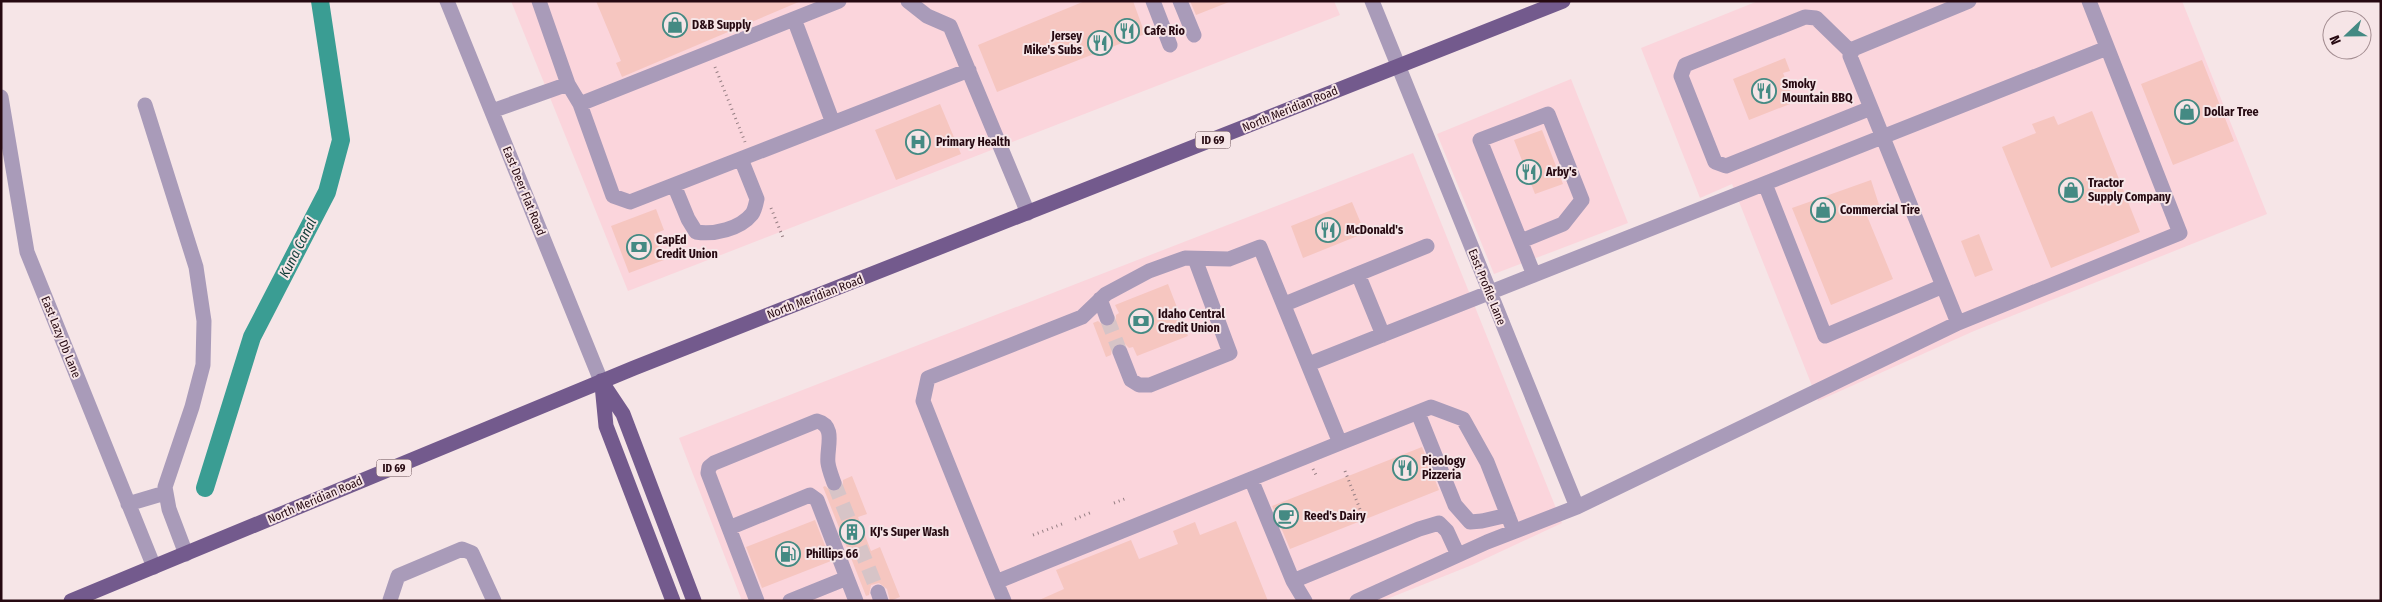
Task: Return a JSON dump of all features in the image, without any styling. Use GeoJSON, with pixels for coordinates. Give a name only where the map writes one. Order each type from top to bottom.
{"type":"FeatureCollection","features":[{"type":"Feature","properties":{"kind":"main road","name":"North Meridian Road"},"geometry":{"type":"LineString","coordinates":[[72,601],[601,381],[1562,1]]}},
{"type":"Feature","properties":{"kind":"main road","name":"East Deer Flat Road"},"geometry":{"type":"LineString","coordinates":[[601,381],[606,426],[673,601]]}},
{"type":"Feature","properties":{"kind":"main road","name":"East Deer Flat Road"},"geometry":{"type":"LineString","coordinates":[[601,381],[623,414],[694,601]]}},
{"type":"Feature","properties":{"kind":"street","name":"East Deer Flat Road"},"geometry":{"type":"LineString","coordinates":[[448,1],[601,381]]}},
{"type":"Feature","properties":{"kind":"street"},"geometry":{"type":"LineString","coordinates":[[539,1],[568,84],[580,104],[613,196],[630,202],[969,70]]}},
{"type":"Feature","properties":{"kind":"street"},"geometry":{"type":"LineString","coordinates":[[580,104],[839,1]]}},
{"type":"Feature","properties":{"kind":"street"},"geometry":{"type":"LineString","coordinates":[[908,1],[927,16],[950,26],[1028,213]]}},
{"type":"Feature","properties":{"kind":"street"},"geometry":{"type":"LineString","coordinates":[[1153,1],[1170,45]]}},
{"type":"Feature","properties":{"kind":"street"},"geometry":{"type":"LineString","coordinates":[[1180,1],[1194,36]]}},
{"type":"Feature","properties":{"kind":"street","name":"East Profile Lane"},"geometry":{"type":"LineString","coordinates":[[1372,1],[1577,507]]}},
{"type":"Feature","properties":{"kind":"street"},"geometry":{"type":"LineString","coordinates":[[1958,323],[1850,56],[1853,48],[1969,1]]}},
{"type":"Feature","properties":{"kind":"street"},"geometry":{"type":"LineString","coordinates":[[1357,601],[1514,531],[1577,507],[1958,323],[2180,233],[2089,1]]}},
{"type":"Feature","properties":{"kind":"street"},"geometry":{"type":"LineString","coordinates":[[1851,52],[1816,18],[1805,17],[1685,65],[1680,76],[1715,162],[1726,166],[1871,108]]}},
{"type":"Feature","properties":{"kind":"street"},"geometry":{"type":"LineString","coordinates":[[794,19],[833,122]]}},
{"type":"Feature","properties":{"kind":"street"},"geometry":{"type":"LineString","coordinates":[[1309,364],[2107,48]]}},
{"type":"Feature","properties":{"kind":"street"},"geometry":{"type":"LineString","coordinates":[[492,110],[568,84]]}},
{"type":"Feature","properties":{"kind":"street","name":"East Lazy Db Lane"},"geometry":{"type":"LineString","coordinates":[[1,97],[27,252],[154,567]]}},
{"type":"Feature","properties":{"kind":"street"},"geometry":{"type":"LineString","coordinates":[[145,105],[196,267],[204,320],[203,366],[192,407],[165,487],[165,493],[186,554]]}},
{"type":"Feature","properties":{"kind":"street"},"geometry":{"type":"LineString","coordinates":[[1521,242],[1563,224],[1582,200],[1548,114],[1480,140],[1534,275]]}},
{"type":"Feature","properties":{"kind":"street"},"geometry":{"type":"LineString","coordinates":[[674,185],[688,219],[696,232],[709,234],[718,232],[743,222],[752,213],[757,199],[741,159]]}},
{"type":"Feature","properties":{"kind":"street"},"geometry":{"type":"LineString","coordinates":[[1765,184],[1825,336],[1943,286]]}},
{"type":"Feature","properties":{"kind":"street"},"geometry":{"type":"LineString","coordinates":[[1285,304],[1427,246]]}},
{"type":"Feature","properties":{"kind":"street"},"geometry":{"type":"LineString","coordinates":[[1004,601],[923,400],[928,378],[1082,317],[1106,294],[1149,271],[1185,258],[1228,259],[1260,247],[1285,304],[1340,443]]}},
{"type":"Feature","properties":{"kind":"street"},"geometry":{"type":"LineString","coordinates":[[1120,352],[1131,380],[1140,385],[1150,385],[1230,353],[1195,259]]}},
{"type":"Feature","properties":{"kind":"street"},"geometry":{"type":"LineString","coordinates":[[1358,274],[1383,335]]}},
{"type":"Feature","properties":{"kind":"street"},"geometry":{"type":"LineString","coordinates":[[1100,299],[1107,318]]}},
{"type":"Feature","properties":{"kind":"street"},"geometry":{"type":"LineString","coordinates":[[996,582],[1431,407],[1463,419],[1487,462],[1514,531]]}},
{"type":"Feature","properties":{"kind":"street"},"geometry":{"type":"LineString","coordinates":[[1418,413],[1455,505],[1470,522],[1482,522],[1508,515]]}},
{"type":"Feature","properties":{"kind":"street"},"geometry":{"type":"LineString","coordinates":[[757,601],[708,473],[709,468],[714,463],[817,421],[825,424],[828,429],[830,438],[828,463],[834,483]]}},
{"type":"Feature","properties":{"kind":"street"},"geometry":{"type":"LineString","coordinates":[[1251,479],[1293,581],[1305,601]]}},
{"type":"Feature","properties":{"kind":"street"},"geometry":{"type":"LineString","coordinates":[[128,504],[165,493]]}},
{"type":"Feature","properties":{"kind":"street"},"geometry":{"type":"LineString","coordinates":[[729,528],[810,495],[817,500],[856,601]]}},
{"type":"Feature","properties":{"kind":"street"},"geometry":{"type":"LineString","coordinates":[[1293,581],[1419,529],[1439,524],[1447,531],[1458,555]]}},
{"type":"Feature","properties":{"kind":"street"},"geometry":{"type":"LineString","coordinates":[[390,601],[398,576],[462,549],[472,554],[494,601]]}},
{"type":"Feature","properties":{"kind":"street"},"geometry":{"type":"LineString","coordinates":[[790,601],[847,578]]}},
{"type":"Feature","properties":{"kind":"path"},"geometry":{"type":"LineString","coordinates":[[1345,471],[1365,522]]}},
{"type":"Feature","properties":{"kind":"path"},"geometry":{"type":"LineString","coordinates":[[1114,503],[1127,498]]}},
{"type":"Feature","properties":{"kind":"path"},"geometry":{"type":"LineString","coordinates":[[1075,519],[1092,512]]}},
{"type":"Feature","properties":{"kind":"path"},"geometry":{"type":"LineString","coordinates":[[1034,535],[1062,524]]}},
{"type":"Feature","properties":{"kind":"shaded area"},"geometry":{"type":"Polygon","coordinates":[[[511,1],[1334,1],[1340,15],[628,291],[511,1]]]}},
{"type":"Feature","properties":{"kind":"shaded area"},"geometry":{"type":"Polygon","coordinates":[[[1758,1],[2182,1],[2267,214],[1974,331],[1818,401],[1732,184],[1700,198],[1641,48],[1758,1]]]}},
{"type":"Feature","properties":{"kind":"shaded area"},"geometry":{"type":"Polygon","coordinates":[[[1571,79],[1628,223],[1494,274],[1437,134],[1571,79]]]}},
{"type":"Feature","properties":{"kind":"shaded area"},"geometry":{"type":"Polygon","coordinates":[[[1413,153],[1562,523],[1472,565],[1382,601],[742,601],[679,438],[1413,153]]]}},
{"type":"Feature","properties":{"kind":"building","name":"D&B Supply"},"geometry":{"type":"Polygon","coordinates":[[[596,1],[801,1],[622,77],[616,63],[621,61],[596,1]]]}},
{"type":"Feature","properties":{"kind":"building"},"geometry":{"type":"Polygon","coordinates":[[[1085,1],[1133,1],[1145,34],[997,92],[978,45],[1085,1]]]}},
{"type":"Feature","properties":{"kind":"building"},"geometry":{"type":"Polygon","coordinates":[[[1190,1],[1229,1],[1229,2],[1196,15],[1190,1]]]}},
{"type":"Feature","properties":{"kind":"building","name":"Smoky Mountain BBQ"},"geometry":{"type":"Polygon","coordinates":[[[1785,58],[1790,71],[1783,73],[1795,102],[1749,120],[1733,79],[1785,58]]]}},
{"type":"Feature","properties":{"kind":"building","name":"Dollar Tree"},"geometry":{"type":"Polygon","coordinates":[[[2202,60],[2234,141],[2173,165],[2141,84],[2202,60]]]}},
{"type":"Feature","properties":{"kind":"building","name":"Primary Health"},"geometry":{"type":"Polygon","coordinates":[[[940,104],[961,154],[896,180],[875,130],[940,104]]]}},
{"type":"Feature","properties":{"kind":"building","name":"Tractor Supply Company"},"geometry":{"type":"Polygon","coordinates":[[[2092,111],[2140,232],[2051,268],[2002,147],[2036,133],[2032,124],[2054,116],[2058,125],[2092,111]]]}},
{"type":"Feature","properties":{"kind":"building"},"geometry":{"type":"Polygon","coordinates":[[[1542,130],[1563,184],[1535,194],[1514,140],[1542,130]]]}},
{"type":"Feature","properties":{"kind":"building"},"geometry":{"type":"Polygon","coordinates":[[[1871,180],[1880,208],[1865,211],[1893,279],[1831,305],[1792,208],[1871,180]]]}},
{"type":"Feature","properties":{"kind":"building","name":"McDonald's"},"geometry":{"type":"Polygon","coordinates":[[[1352,202],[1365,233],[1303,258],[1291,226],[1352,202]]]}},
{"type":"Feature","properties":{"kind":"building","name":"CapEd Credit Union"},"geometry":{"type":"Polygon","coordinates":[[[656,209],[664,230],[654,234],[664,260],[629,273],[611,226],[656,209]]]}},
{"type":"Feature","properties":{"kind":"building"},"geometry":{"type":"Polygon","coordinates":[[[1979,234],[1993,270],[1975,277],[1961,241],[1979,234]]]}},
{"type":"Feature","properties":{"kind":"building","name":"Idaho Central Credit Union"},"geometry":{"type":"Polygon","coordinates":[[[1168,284],[1188,336],[1137,356],[1133,347],[1129,348],[1125,344],[1117,343],[1112,347],[1111,355],[1106,357],[1093,323],[1098,321],[1105,327],[1111,327],[1116,320],[1116,315],[1119,313],[1115,305],[1168,284]]]}},
{"type":"Feature","properties":{"kind":"building"},"geometry":{"type":"Polygon","coordinates":[[[1422,447],[1439,490],[1290,549],[1272,506],[1422,447]]]}},
{"type":"Feature","properties":{"kind":"building","name":"KJ's Super Wash"},"geometry":{"type":"Polygon","coordinates":[[[852,476],[867,514],[858,517],[871,551],[880,547],[900,597],[890,601],[887,589],[879,583],[871,585],[869,595],[866,596],[823,487],[825,486],[832,492],[837,492],[843,485],[843,480],[852,476]]]}},
{"type":"Feature","properties":{"kind":"building","name":"Phillips 66"},"geometry":{"type":"Polygon","coordinates":[[[815,520],[831,561],[762,588],[746,547],[815,520]]]}},
{"type":"Feature","properties":{"kind":"building"},"geometry":{"type":"Polygon","coordinates":[[[1236,521],[1268,601],[1037,601],[1064,589],[1056,570],[1131,540],[1139,559],[1178,544],[1173,531],[1195,522],[1200,535],[1236,521]]]}},
{"type":"Feature","properties":{"kind":"waterway","name":"Kuna Canal"},"geometry":{"type":"LineString","coordinates":[[205,488],[252,337],[327,192],[341,140],[320,1]]}},
{"type":"Feature","properties":{"kind":"tunnel"},"geometry":{"type":"LineString","coordinates":[[1107,318],[1120,352]]}},
{"type":"Feature","properties":{"kind":"tunnel"},"geometry":{"type":"LineString","coordinates":[[834,483],[878,592]]}},
{"type":"Feature","properties":{"kind":"place","name":"D&B Supply"},"geometry":{"type":"Point","coordinates":[675,25]}},
{"type":"Feature","properties":{"kind":"place","name":"Cafe Rio"},"geometry":{"type":"Point","coordinates":[1127,31]}},
{"type":"Feature","properties":{"kind":"place","name":"Jersey Mike's Subs"},"geometry":{"type":"Point","coordinates":[1100,43]}},
{"type":"Feature","properties":{"kind":"place","name":"Smoky Mountain BBQ"},"geometry":{"type":"Point","coordinates":[1764,91]}},
{"type":"Feature","properties":{"kind":"place","name":"Dollar Tree"},"geometry":{"type":"Point","coordinates":[2187,112]}},
{"type":"Feature","properties":{"kind":"place","name":"Primary Health"},"geometry":{"type":"Point","coordinates":[918,142]}},
{"type":"Feature","properties":{"kind":"place","name":"Arby's"},"geometry":{"type":"Point","coordinates":[1529,172]}},
{"type":"Feature","properties":{"kind":"place","name":"Tractor Supply Company"},"geometry":{"type":"Point","coordinates":[2071,190]}},
{"type":"Feature","properties":{"kind":"place","name":"Commercial Tire"},"geometry":{"type":"Point","coordinates":[1823,210]}},
{"type":"Feature","properties":{"kind":"place","name":"McDonald's"},"geometry":{"type":"Point","coordinates":[1328,230]}},
{"type":"Feature","properties":{"kind":"place","name":"CapEd Credit Union"},"geometry":{"type":"Point","coordinates":[639,247]}},
{"type":"Feature","properties":{"kind":"place","name":"Idaho Central Credit Union"},"geometry":{"type":"Point","coordinates":[1141,321]}},
{"type":"Feature","properties":{"kind":"place","name":"Pieology Pizzeria"},"geometry":{"type":"Point","coordinates":[1405,468]}},
{"type":"Feature","properties":{"kind":"place","name":"Reed's Dairy"},"geometry":{"type":"Point","coordinates":[1286,516]}},
{"type":"Feature","properties":{"kind":"place","name":"KJ's Super Wash"},"geometry":{"type":"Point","coordinates":[852,532]}},
{"type":"Feature","properties":{"kind":"place","name":"Phillips 66"},"geometry":{"type":"Point","coordinates":[788,554]}}]}
